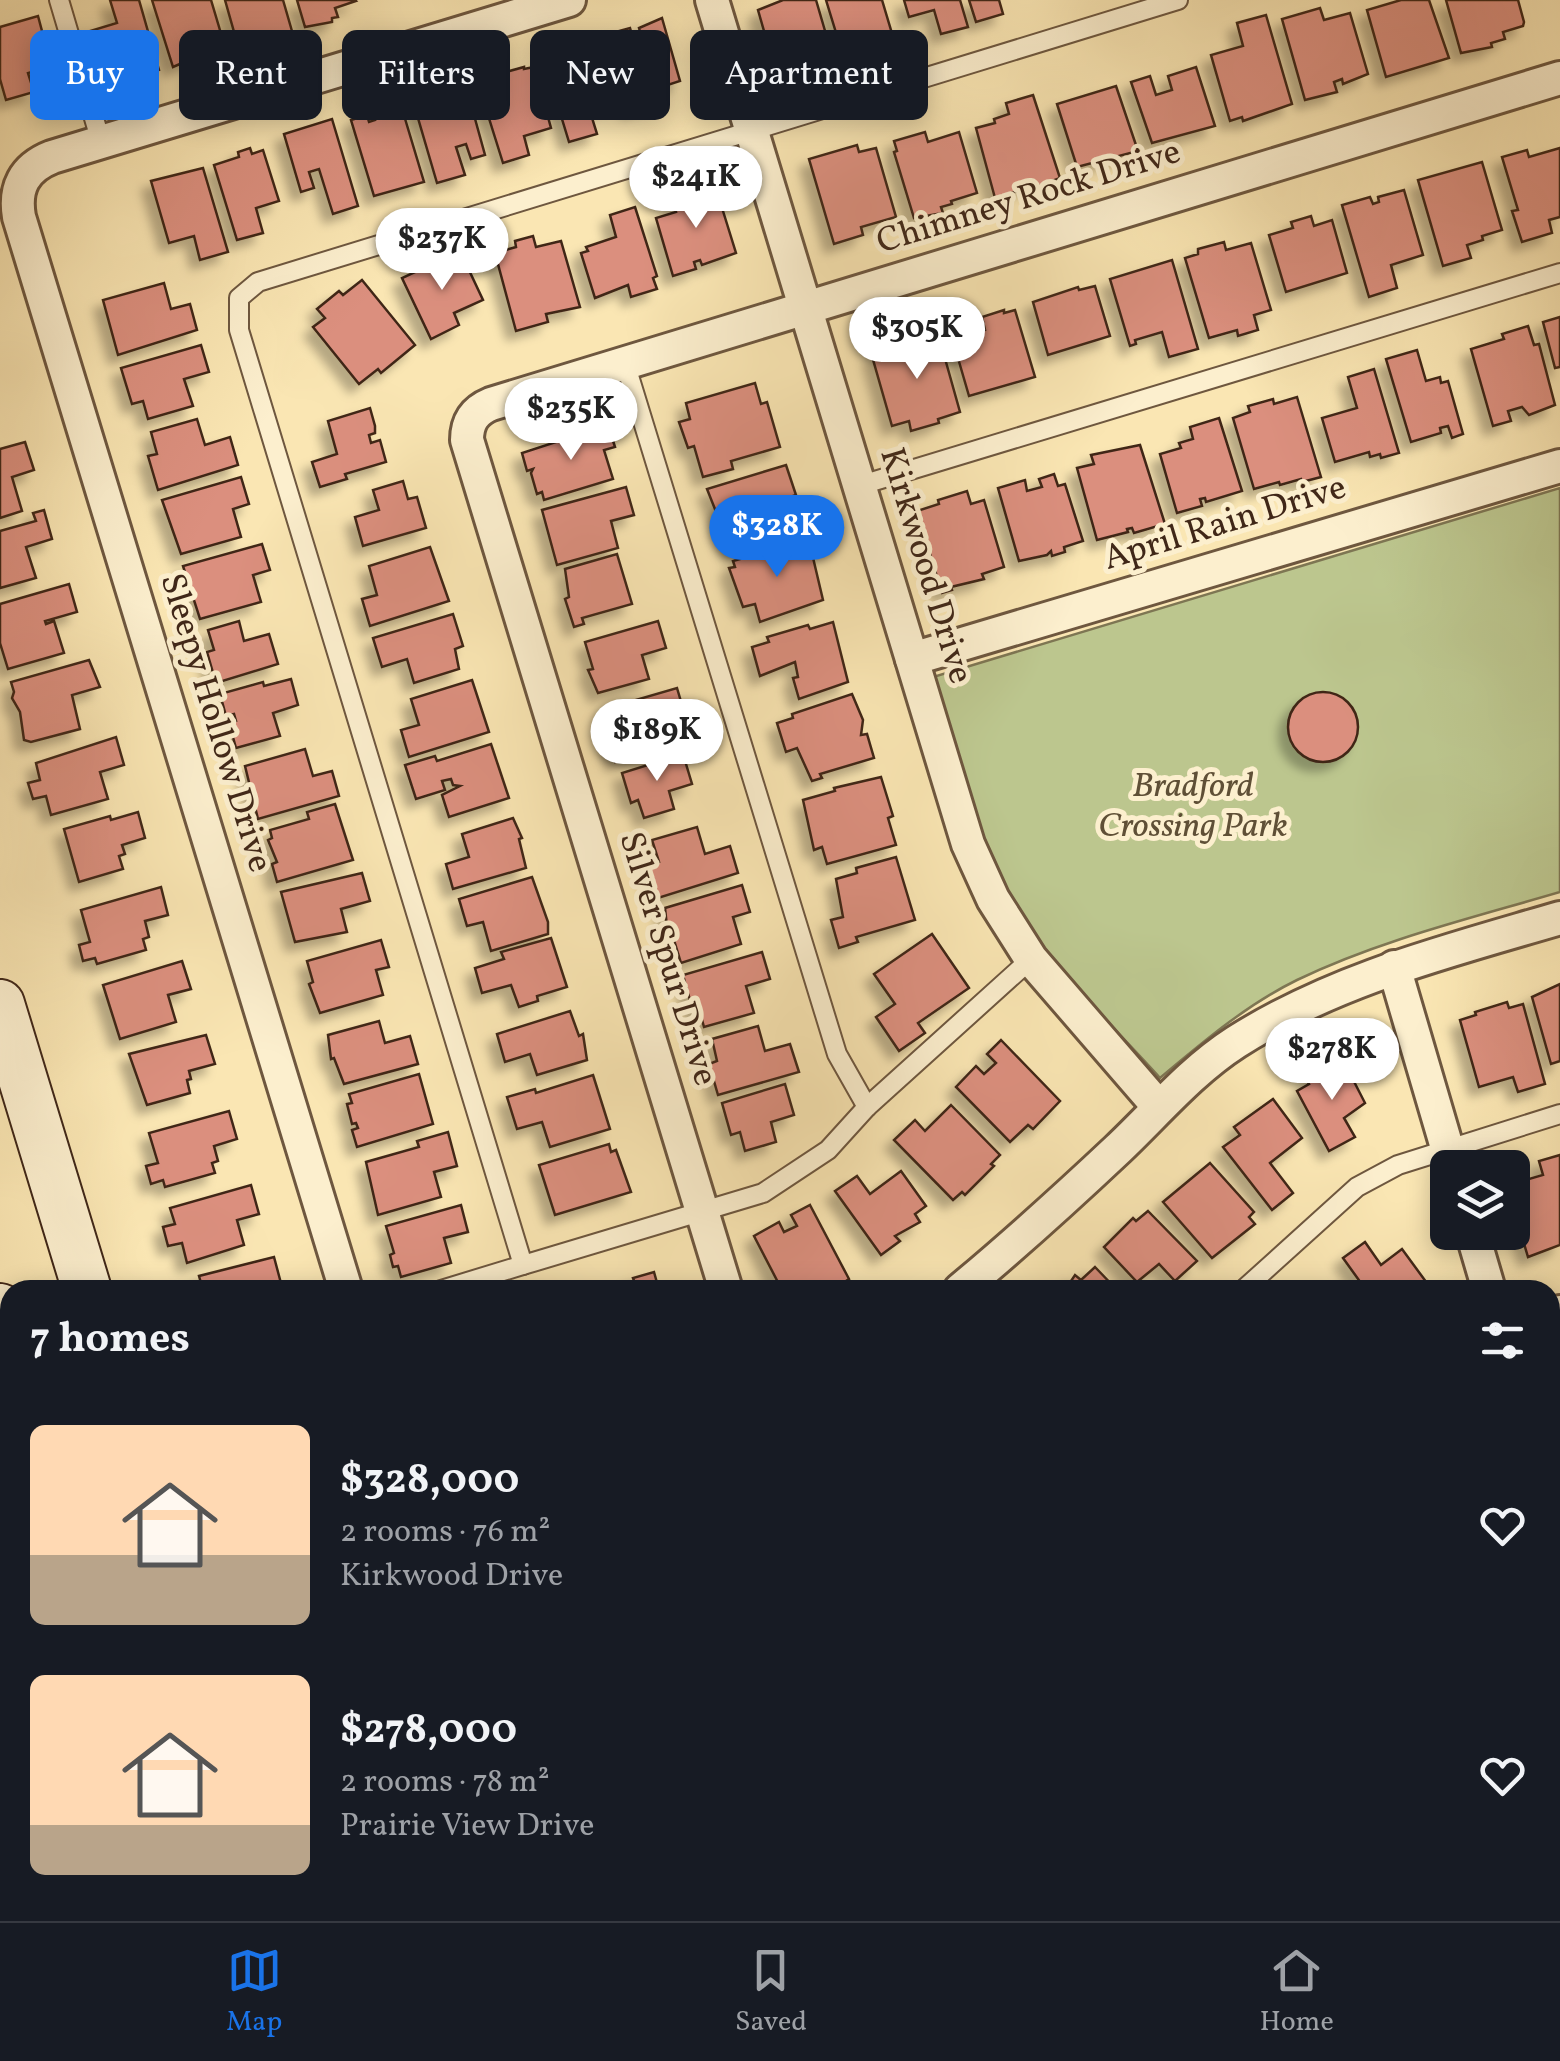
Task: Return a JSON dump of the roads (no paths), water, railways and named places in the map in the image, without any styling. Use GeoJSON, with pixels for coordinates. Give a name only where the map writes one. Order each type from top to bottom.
{"type":"FeatureCollection","features":[{"type":"Feature","properties":{"kind":"main road"},"geometry":{"type":"LineString","coordinates":[[0,1004],[84,1280]]}},
{"type":"Feature","properties":{"kind":"street"},"geometry":{"type":"LineString","coordinates":[[101,142],[569,0]]}},
{"type":"Feature","properties":{"kind":"street","name":"Kirkwood Drive"},"geometry":{"type":"LineString","coordinates":[[712,0],[968,844],[993,900],[1030,959],[1158,1106]]}},
{"type":"Feature","properties":{"kind":"street","name":"Chimney Rock Drive"},"geometry":{"type":"LineString","coordinates":[[469,422],[490,404],[1560,78]]}},
{"type":"Feature","properties":{"kind":"street","name":"Sleepy Hollow Drive"},"geometry":{"type":"LineString","coordinates":[[101,142],[38,163],[23,178],[16,202],[19,217],[343,1280]]}},
{"type":"Feature","properties":{"kind":"street","name":"Silver Spur Drive"},"geometry":{"type":"LineString","coordinates":[[469,422],[467,440],[723,1280]]}},
{"type":"Feature","properties":{"kind":"street","name":"April Rain Drive"},"geometry":{"type":"LineString","coordinates":[[912,660],[1560,466]]}},
{"type":"Feature","properties":{"kind":"street"},"geometry":{"type":"LineString","coordinates":[[971,1280],[1109,1157],[1158,1106],[1232,1044],[1302,1004],[1394,966],[1560,918]]}},
{"type":"Feature","properties":{"kind":"street"},"geometry":{"type":"LineString","coordinates":[[1394,966],[1448,1150]]}},
{"type":"Feature","properties":{"kind":"street"},"geometry":{"type":"LineString","coordinates":[[1477,1250],[1486,1280]]}},
{"type":"Feature","properties":{"kind":"lane"},"geometry":{"type":"LineString","coordinates":[[59,0],[101,142]]}},
{"type":"Feature","properties":{"kind":"lane"},"geometry":{"type":"LineString","coordinates":[[524,1265],[239,330],[239,298],[258,282],[1178,0]]}},
{"type":"Feature","properties":{"kind":"lane"},"geometry":{"type":"LineString","coordinates":[[858,486],[1560,273]]}},
{"type":"Feature","properties":{"kind":"lane"},"geometry":{"type":"LineString","coordinates":[[625,363],[837,1054],[867,1107]]}},
{"type":"Feature","properties":{"kind":"lane"},"geometry":{"type":"LineString","coordinates":[[474,1280],[763,1193],[828,1150],[867,1107],[1030,959]]}},
{"type":"Feature","properties":{"kind":"lane"},"geometry":{"type":"LineString","coordinates":[[1468,1150],[1560,1114]]}},
{"type":"Feature","properties":{"kind":"lane"},"geometry":{"type":"LineString","coordinates":[[1254,1280],[1357,1187],[1398,1165],[1430,1160]]}},
{"type":"Feature","properties":{"kind":"park label","name":"Bradford Crossing Park"},"geometry":{"type":"Point","coordinates":[1193,807]}}]}
